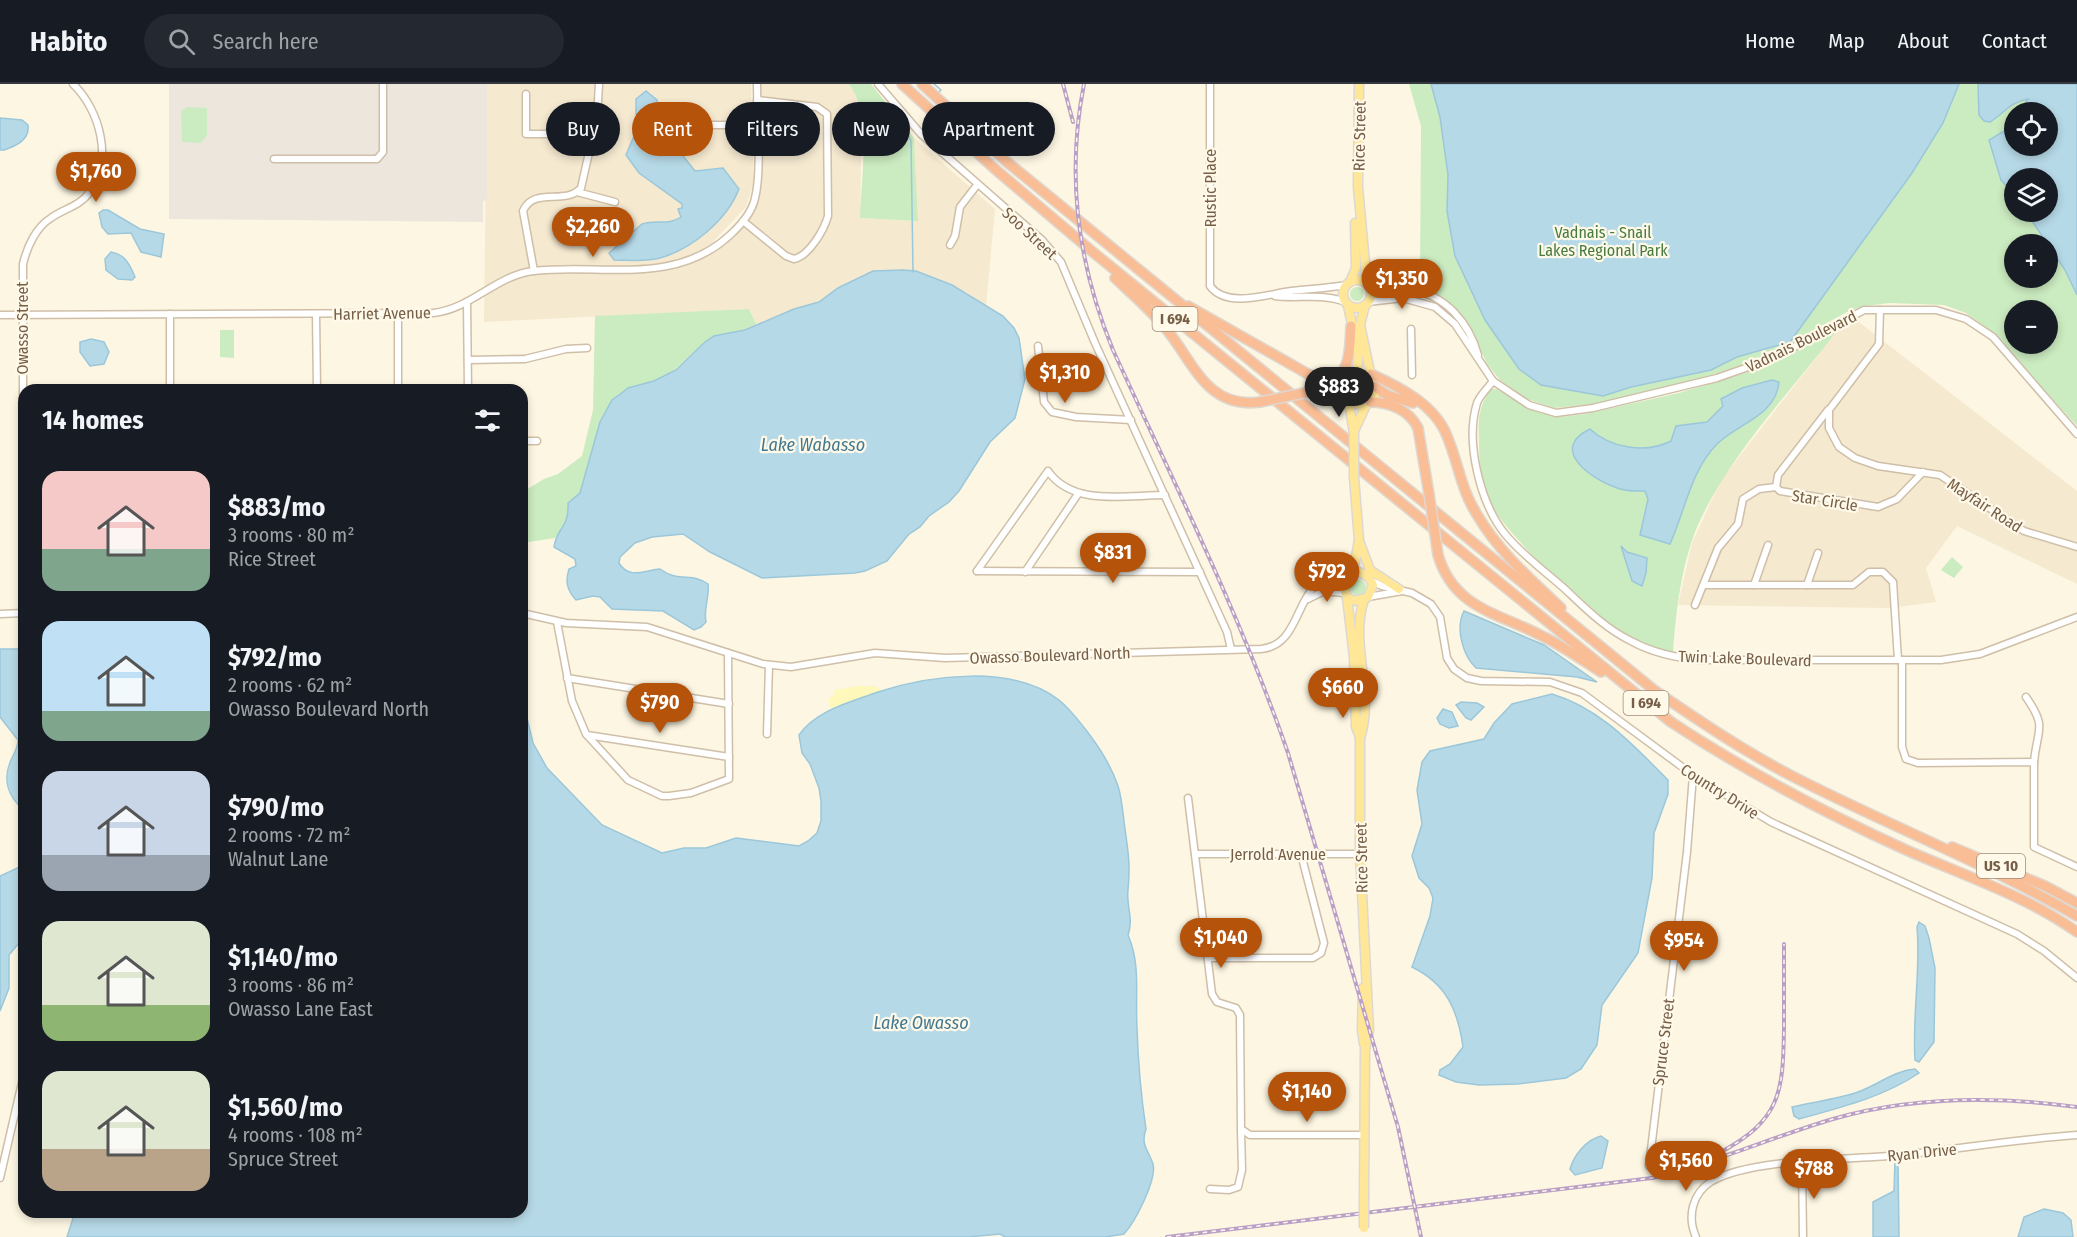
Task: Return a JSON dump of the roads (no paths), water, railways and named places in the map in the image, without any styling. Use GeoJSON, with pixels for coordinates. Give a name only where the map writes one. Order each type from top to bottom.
{"type":"FeatureCollection","features":[{"type":"Feature","properties":{"kind":"highway","name":"I 694"},"geometry":{"type":"LineString","coordinates":[[902,84],[995,169],[1094,253],[1671,722],[1786,793],[2010,896],[2077,932]]}},
{"type":"Feature","properties":{"kind":"highway","name":"I 694"},"geometry":{"type":"LineString","coordinates":[[922,84],[999,155],[1615,660],[1704,724],[1760,758],[1817,789],[1922,836],[2037,893],[2077,916]]}},
{"type":"Feature","properties":{"kind":"highway"},"geometry":{"type":"LineString","coordinates":[[1094,253],[1169,332],[1201,381],[1230,399],[1260,402],[1319,390],[1347,398]]}},
{"type":"Feature","properties":{"kind":"highway"},"geometry":{"type":"LineString","coordinates":[[1165,292],[1308,374],[1333,381],[1350,379]]}},
{"type":"Feature","properties":{"kind":"highway"},"geometry":{"type":"LineString","coordinates":[[1333,381],[1340,377],[1345,364],[1351,326]]}},
{"type":"Feature","properties":{"kind":"highway"},"geometry":{"type":"LineString","coordinates":[[1373,381],[1423,404],[1439,421],[1447,434],[1467,498],[1497,546],[1615,660]]}},
{"type":"Feature","properties":{"kind":"highway"},"geometry":{"type":"LineString","coordinates":[[1368,404],[1384,403],[1399,408],[1414,420],[1418,428],[1438,555],[1452,586],[1468,600],[1557,644],[1671,722]]}},
{"type":"Feature","properties":{"kind":"highway","name":"US 10"},"geometry":{"type":"LineString","coordinates":[[1922,836],[1968,852],[2077,903]]}},
{"type":"Feature","properties":{"kind":"main road","name":"Rice Street"},"geometry":{"type":"LineString","coordinates":[[1359,84],[1358,187],[1368,287]]}},
{"type":"Feature","properties":{"kind":"main road","name":"Rice Street"},"geometry":{"type":"LineString","coordinates":[[1348,284],[1357,264],[1355,207],[1358,187]]}},
{"type":"Feature","properties":{"kind":"main road"},"geometry":{"type":"LineString","coordinates":[[1354,433],[1375,395],[1359,324],[1367,304],[1368,287],[1359,281],[1348,284],[1343,293],[1359,357],[1357,369],[1350,379],[1347,398],[1354,433],[1354,477],[1359,540],[1372,589],[1366,598],[1355,601],[1346,595],[1343,585],[1355,562],[1359,540]]}},
{"type":"Feature","properties":{"kind":"main road"},"geometry":{"type":"LineString","coordinates":[[1347,304],[1357,308],[1367,304]]}},
{"type":"Feature","properties":{"kind":"main road"},"geometry":{"type":"LineString","coordinates":[[1350,379],[1365,376],[1373,381]]}},
{"type":"Feature","properties":{"kind":"main road"},"geometry":{"type":"LineString","coordinates":[[1347,398],[1356,406],[1368,404]]}},
{"type":"Feature","properties":{"kind":"main road"},"geometry":{"type":"LineString","coordinates":[[1347,575],[1362,572],[1401,590]]}},
{"type":"Feature","properties":{"kind":"main road","name":"Rice Street"},"geometry":{"type":"LineString","coordinates":[[1346,595],[1354,657],[1356,727],[1360,738],[1360,854],[1365,978],[1362,1029],[1365,1050],[1364,1233]]}},
{"type":"Feature","properties":{"kind":"main road","name":"Rice Street"},"geometry":{"type":"LineString","coordinates":[[1360,738],[1364,727],[1364,669],[1360,617],[1366,598]]}},
{"type":"Feature","properties":{"kind":"street","name":"Owasso Street"},"geometry":{"type":"LineString","coordinates":[[21,384],[23,264],[35,234],[49,219],[75,205],[89,193],[100,167],[102,146],[95,116],[85,97],[73,84]]}},
{"type":"Feature","properties":{"kind":"street"},"geometry":{"type":"LineString","coordinates":[[274,159],[377,159],[383,152],[382,84]]}},
{"type":"Feature","properties":{"kind":"street"},"geometry":{"type":"LineString","coordinates":[[597,102],[599,84]]}},
{"type":"Feature","properties":{"kind":"street","name":"Harriet Avenue"},"geometry":{"type":"LineString","coordinates":[[757,84],[757,100]]}},
{"type":"Feature","properties":{"kind":"street","name":"Soo Street"},"geometry":{"type":"LineString","coordinates":[[878,84],[921,134],[1042,240],[1061,262],[1227,632],[1231,649]]}},
{"type":"Feature","properties":{"kind":"street","name":"Rustic Place"},"geometry":{"type":"LineString","coordinates":[[1210,84],[1209,282],[1213,290],[1231,297],[1268,295]]}},
{"type":"Feature","properties":{"kind":"street"},"geometry":{"type":"LineString","coordinates":[[526,94],[526,134],[546,134]]}},
{"type":"Feature","properties":{"kind":"street"},"geometry":{"type":"LineString","coordinates":[[743,221],[786,256],[794,259],[805,254],[822,230],[828,216],[827,114],[817,107],[757,100]]}},
{"type":"Feature","properties":{"kind":"street"},"geometry":{"type":"LineString","coordinates":[[578,192],[583,184],[589,156]]}},
{"type":"Feature","properties":{"kind":"street","name":"Harriet Avenue"},"geometry":{"type":"LineString","coordinates":[[0,315],[444,312],[467,302],[498,283],[534,271],[644,270],[670,267],[705,253],[727,238],[743,221],[752,208],[757,192],[757,156]]}},
{"type":"Feature","properties":{"kind":"street"},"geometry":{"type":"LineString","coordinates":[[950,245],[955,236],[960,207],[977,185]]}},
{"type":"Feature","properties":{"kind":"street"},"geometry":{"type":"LineString","coordinates":[[534,271],[523,220],[525,206],[536,198],[566,196],[578,192],[615,202]]}},
{"type":"Feature","properties":{"kind":"street"},"geometry":{"type":"LineString","coordinates":[[1268,295],[1327,290],[1348,284]]}},
{"type":"Feature","properties":{"kind":"street"},"geometry":{"type":"LineString","coordinates":[[1368,287],[1412,290],[1437,304],[1455,324],[1493,381]]}},
{"type":"Feature","properties":{"kind":"street"},"geometry":{"type":"LineString","coordinates":[[1268,295],[1296,299],[1330,297],[1347,304]]}},
{"type":"Feature","properties":{"kind":"street"},"geometry":{"type":"LineString","coordinates":[[1367,304],[1400,298],[1437,304]]}},
{"type":"Feature","properties":{"kind":"street"},"geometry":{"type":"LineString","coordinates":[[467,302],[468,384]]}},
{"type":"Feature","properties":{"kind":"street","name":"Vadnais Boulevard"},"geometry":{"type":"LineString","coordinates":[[1493,381],[1529,405],[1556,412],[1576,412],[1658,394],[1748,368],[1789,350],[1864,310],[1936,310],[1974,323],[1993,337],[2077,434]]}},
{"type":"Feature","properties":{"kind":"street"},"geometry":{"type":"LineString","coordinates":[[1829,410],[1879,344],[1880,310]]}},
{"type":"Feature","properties":{"kind":"street"},"geometry":{"type":"LineString","coordinates":[[398,313],[398,384]]}},
{"type":"Feature","properties":{"kind":"street"},"geometry":{"type":"LineString","coordinates":[[170,314],[170,384]]}},
{"type":"Feature","properties":{"kind":"street"},"geometry":{"type":"LineString","coordinates":[[316,314],[317,384]]}},
{"type":"Feature","properties":{"kind":"street"},"geometry":{"type":"LineString","coordinates":[[1411,329],[1412,375]]}},
{"type":"Feature","properties":{"kind":"street"},"geometry":{"type":"LineString","coordinates":[[1038,346],[1044,402],[1052,412],[1077,417],[1131,420]]}},
{"type":"Feature","properties":{"kind":"street"},"geometry":{"type":"LineString","coordinates":[[468,360],[525,359],[566,349],[587,348]]}},
{"type":"Feature","properties":{"kind":"street","name":"Twin Lake Boulevard"},"geometry":{"type":"LineString","coordinates":[[1493,381],[1478,403],[1475,441],[1479,481],[1492,514],[1514,543],[1612,630],[1644,647],[1689,659],[1941,660],[1980,654],[2077,617]]}},
{"type":"Feature","properties":{"kind":"street","name":"Mayfair Road"},"geometry":{"type":"LineString","coordinates":[[1829,410],[1832,435],[1845,452],[1878,466],[1940,475],[2024,531],[2077,547]]}},
{"type":"Feature","properties":{"kind":"street","name":"Star Circle"},"geometry":{"type":"LineString","coordinates":[[1829,410],[1778,474],[1776,487],[1785,494],[1878,507],[1897,499],[1923,472]]}},
{"type":"Feature","properties":{"kind":"street"},"geometry":{"type":"LineString","coordinates":[[528,441],[537,441]]}},
{"type":"Feature","properties":{"kind":"street"},"geometry":{"type":"LineString","coordinates":[[1165,495],[1078,494],[1060,485],[1048,471],[977,571],[1200,572]]}},
{"type":"Feature","properties":{"kind":"street"},"geometry":{"type":"LineString","coordinates":[[1695,605],[1718,548],[1738,524],[1743,499],[1759,489],[1776,487]]}},
{"type":"Feature","properties":{"kind":"street"},"geometry":{"type":"LineString","coordinates":[[1025,572],[1078,494]]}},
{"type":"Feature","properties":{"kind":"street"},"geometry":{"type":"LineString","coordinates":[[1754,585],[1768,545]]}},
{"type":"Feature","properties":{"kind":"street"},"geometry":{"type":"LineString","coordinates":[[1807,585],[1818,553]]}},
{"type":"Feature","properties":{"kind":"street"},"geometry":{"type":"LineString","coordinates":[[1704,585],[1853,585],[1869,572],[1879,571],[1887,575],[1893,582],[1897,611],[1902,747],[1909,762],[2034,762]]}},
{"type":"Feature","properties":{"kind":"street","name":"Owasso Boulevard North"},"geometry":{"type":"LineString","coordinates":[[528,615],[557,622],[647,627],[770,665],[791,667],[870,653],[945,658],[1268,648],[1278,644],[1288,634],[1313,588],[1347,575]]}},
{"type":"Feature","properties":{"kind":"street"},"geometry":{"type":"LineString","coordinates":[[1366,598],[1401,590]]}},
{"type":"Feature","properties":{"kind":"street","name":"Country Drive"},"geometry":{"type":"LineString","coordinates":[[1401,590],[1426,599],[1436,610],[1442,625],[1447,658],[1460,674],[1482,681],[1538,681],[1565,686],[1602,707],[1693,776],[1802,837],[2017,934],[2044,951],[2077,978]]}},
{"type":"Feature","properties":{"kind":"street"},"geometry":{"type":"LineString","coordinates":[[1307,599],[1324,591],[1346,595]]}},
{"type":"Feature","properties":{"kind":"street"},"geometry":{"type":"LineString","coordinates":[[0,614],[18,614]]}},
{"type":"Feature","properties":{"kind":"street"},"geometry":{"type":"LineString","coordinates":[[557,622],[572,701],[587,735],[627,780],[662,796],[691,793],[729,779],[728,653]]}},
{"type":"Feature","properties":{"kind":"street"},"geometry":{"type":"LineString","coordinates":[[767,734],[770,665]]}},
{"type":"Feature","properties":{"kind":"street"},"geometry":{"type":"LineString","coordinates":[[567,678],[729,704]]}},
{"type":"Feature","properties":{"kind":"street"},"geometry":{"type":"LineString","coordinates":[[2026,697],[2040,719],[2040,735],[2035,747],[2034,762],[2034,847],[2077,867]]}},
{"type":"Feature","properties":{"kind":"street"},"geometry":{"type":"LineString","coordinates":[[587,735],[729,757]]}},
{"type":"Feature","properties":{"kind":"street","name":"Spruce Street"},"geometry":{"type":"LineString","coordinates":[[1649,1166],[1687,852],[1693,776]]}},
{"type":"Feature","properties":{"kind":"street"},"geometry":{"type":"LineString","coordinates":[[1188,798],[1214,998],[1236,1008],[1240,1015],[1242,1170],[1238,1187],[1229,1190],[1210,1189]]}},
{"type":"Feature","properties":{"kind":"street","name":"Jerrold Avenue"},"geometry":{"type":"LineString","coordinates":[[1195,854],[1360,854]]}},
{"type":"Feature","properties":{"kind":"street"},"geometry":{"type":"LineString","coordinates":[[1208,958],[1313,958],[1322,953],[1324,943],[1301,854]]}},
{"type":"Feature","properties":{"kind":"street"},"geometry":{"type":"LineString","coordinates":[[0,1178],[18,1100]]}},
{"type":"Feature","properties":{"kind":"street"},"geometry":{"type":"LineString","coordinates":[[1242,1131],[1250,1135],[1364,1135]]}},
{"type":"Feature","properties":{"kind":"street","name":"Ryan Drive"},"geometry":{"type":"LineString","coordinates":[[1696,1237],[1691,1214],[1696,1199],[1710,1182],[1732,1173],[1802,1163],[1899,1155],[2077,1135]]}},
{"type":"Feature","properties":{"kind":"street"},"geometry":{"type":"LineString","coordinates":[[1802,1163],[1803,1237]]}},
{"type":"Feature","properties":{"kind":"water","name":"Vadnais - Snail Lakes Regional Park"},"geometry":{"type":"Polygon","coordinates":[[[1431,84],[1959,84],[1943,123],[1912,173],[1790,342],[1737,357],[1711,370],[1631,387],[1603,396],[1541,385],[1519,369],[1485,320],[1455,256],[1447,211],[1448,175],[1440,117],[1431,84]]]}},
{"type":"Feature","properties":{"kind":"water"},"geometry":{"type":"Polygon","coordinates":[[[1978,84],[2077,84],[2077,295],[2058,260],[2058,234],[2041,234],[2033,222],[2058,222],[2058,168],[2004,168],[2004,183],[1989,140],[2004,131],[2004,156],[2058,156],[2058,102],[2026,102],[2028,99],[2004,102],[2004,111],[1990,122],[1984,121],[1979,115],[1978,84]]]}},
{"type":"Feature","properties":{"kind":"water"},"geometry":{"type":"Polygon","coordinates":[[[646,91],[657,102],[636,102],[636,99],[646,91]]]}},
{"type":"Feature","properties":{"kind":"water"},"geometry":{"type":"Polygon","coordinates":[[[0,118],[22,120],[28,125],[27,135],[17,144],[4,150],[0,150],[0,118]]]}},
{"type":"Feature","properties":{"kind":"water"},"geometry":{"type":"Polygon","coordinates":[[[632,141],[632,156],[683,156],[695,171],[723,168],[739,189],[726,212],[717,222],[684,248],[655,259],[614,260],[609,253],[642,224],[672,221],[681,217],[678,209],[682,208],[682,204],[639,173],[626,155],[632,141]]]}},
{"type":"Feature","properties":{"kind":"water"},"geometry":{"type":"Polygon","coordinates":[[[108,210],[140,229],[164,234],[161,257],[141,252],[131,233],[108,234],[102,227],[99,213],[108,210]]]}},
{"type":"Feature","properties":{"kind":"water"},"geometry":{"type":"Polygon","coordinates":[[[111,252],[120,255],[126,261],[135,277],[132,280],[118,279],[106,270],[105,259],[111,252]]]}},
{"type":"Feature","properties":{"kind":"water","name":"Lake Wabasso"},"geometry":{"type":"Polygon","coordinates":[[[873,271],[916,271],[952,285],[1003,316],[1014,328],[1019,338],[1025,379],[1015,418],[990,442],[959,491],[949,502],[909,534],[887,561],[855,573],[762,578],[710,552],[683,534],[652,537],[635,543],[620,557],[619,563],[628,571],[638,573],[660,569],[673,576],[702,580],[708,584],[706,622],[694,630],[663,611],[612,609],[600,597],[593,596],[576,600],[567,582],[569,569],[576,566],[575,559],[554,547],[567,518],[568,503],[580,493],[600,422],[612,400],[628,388],[654,381],[676,370],[714,336],[745,330],[794,309],[819,302],[838,288],[873,271]]]}},
{"type":"Feature","properties":{"kind":"water"},"geometry":{"type":"Polygon","coordinates":[[[91,339],[104,342],[109,352],[104,364],[90,366],[80,352],[80,342],[91,339]]]}},
{"type":"Feature","properties":{"kind":"water"},"geometry":{"type":"Polygon","coordinates":[[[1772,380],[1779,382],[1771,403],[1755,418],[1717,444],[1708,454],[1689,491],[1670,544],[1640,535],[1648,499],[1645,491],[1624,490],[1607,484],[1586,471],[1573,454],[1573,445],[1578,437],[1590,429],[1598,436],[1618,445],[1640,448],[1661,445],[1671,441],[1676,426],[1707,422],[1723,406],[1721,399],[1742,388],[1772,380]]]}},
{"type":"Feature","properties":{"kind":"water"},"geometry":{"type":"Polygon","coordinates":[[[1621,546],[1627,552],[1647,558],[1642,586],[1632,581],[1621,546]]]}},
{"type":"Feature","properties":{"kind":"water"},"geometry":{"type":"Polygon","coordinates":[[[1464,611],[1544,645],[1597,682],[1577,677],[1476,668],[1467,656],[1460,633],[1464,611]]]}},
{"type":"Feature","properties":{"kind":"water"},"geometry":{"type":"Polygon","coordinates":[[[0,649],[18,649],[18,740],[0,717],[0,649]]]}},
{"type":"Feature","properties":{"kind":"water","name":"Lake Owasso"},"geometry":{"type":"Polygon","coordinates":[[[970,676],[995,677],[1018,681],[1040,689],[1059,700],[1082,725],[1098,746],[1116,779],[1128,850],[1130,929],[1128,935],[1135,957],[1137,980],[1138,1053],[1146,1129],[1144,1139],[1153,1164],[1152,1180],[1144,1200],[1124,1234],[1105,1237],[1005,1237],[1000,1234],[969,1237],[67,1237],[73,1218],[528,1218],[528,722],[533,743],[547,768],[602,825],[662,853],[684,848],[706,848],[736,838],[799,846],[808,841],[817,833],[821,821],[821,801],[810,764],[802,753],[799,735],[815,719],[835,708],[878,692],[922,681],[970,676]]]}},
{"type":"Feature","properties":{"kind":"water"},"geometry":{"type":"Polygon","coordinates":[[[1552,694],[1569,700],[1601,718],[1668,780],[1668,794],[1654,833],[1652,878],[1638,953],[1602,1005],[1597,1045],[1581,1069],[1566,1078],[1518,1084],[1479,1085],[1456,1082],[1439,1075],[1440,1070],[1450,1064],[1463,1047],[1454,1010],[1442,990],[1412,967],[1430,916],[1433,898],[1429,888],[1419,878],[1412,856],[1422,824],[1417,790],[1422,762],[1430,751],[1484,739],[1494,723],[1512,704],[1552,694]]]}},
{"type":"Feature","properties":{"kind":"water"},"geometry":{"type":"Polygon","coordinates":[[[1461,702],[1477,703],[1484,707],[1471,720],[1466,718],[1456,705],[1461,702]]]}},
{"type":"Feature","properties":{"kind":"water"},"geometry":{"type":"Polygon","coordinates":[[[1443,709],[1452,712],[1458,726],[1449,728],[1440,724],[1437,718],[1443,709]]]}},
{"type":"Feature","properties":{"kind":"water"},"geometry":{"type":"Polygon","coordinates":[[[18,740],[18,805],[10,793],[7,780],[9,765],[18,740]]]}},
{"type":"Feature","properties":{"kind":"water"},"geometry":{"type":"Polygon","coordinates":[[[18,868],[18,944],[9,955],[9,988],[0,1011],[0,876],[18,868]]]}},
{"type":"Feature","properties":{"kind":"water"},"geometry":{"type":"Polygon","coordinates":[[[1919,922],[1925,926],[1935,968],[1934,1042],[1919,1062],[1915,1060],[1914,1043],[1919,922]]]}},
{"type":"Feature","properties":{"kind":"water"},"geometry":{"type":"Polygon","coordinates":[[[1915,1069],[1919,1073],[1876,1095],[1799,1119],[1794,1116],[1792,1107],[1858,1092],[1900,1072],[1915,1069]]]}},
{"type":"Feature","properties":{"kind":"water"},"geometry":{"type":"Polygon","coordinates":[[[1601,1136],[1608,1141],[1602,1168],[1575,1175],[1570,1169],[1574,1158],[1590,1141],[1601,1136]]]}},
{"type":"Feature","properties":{"kind":"water"},"geometry":{"type":"Polygon","coordinates":[[[1895,1160],[1898,1161],[1899,1237],[1873,1237],[1873,1202],[1894,1191],[1895,1160]]]}},
{"type":"Feature","properties":{"kind":"water"},"geometry":{"type":"Polygon","coordinates":[[[2044,1209],[2063,1213],[2071,1220],[2073,1237],[2018,1237],[2024,1217],[2044,1209]]]}},
{"type":"Feature","properties":{"kind":"waterway"},"geometry":{"type":"LineString","coordinates":[[934,84],[941,90],[939,92]]}},
{"type":"Feature","properties":{"kind":"waterway"},"geometry":{"type":"LineString","coordinates":[[910,139],[913,272]]}},
{"type":"Feature","properties":{"kind":"railway"},"geometry":{"type":"LineString","coordinates":[[1063,84],[1073,122]]}},
{"type":"Feature","properties":{"kind":"railway"},"geometry":{"type":"LineString","coordinates":[[1084,84],[1076,152],[1076,186],[1079,219],[1091,285],[1113,350],[1228,599],[1288,753],[1398,1127],[1421,1237]]}},
{"type":"Feature","properties":{"kind":"railway"},"geometry":{"type":"LineString","coordinates":[[1719,1153],[1740,1141],[1767,1116],[1779,1087],[1783,1051],[1784,944]]}},
{"type":"Feature","properties":{"kind":"railway"},"geometry":{"type":"LineString","coordinates":[[1167,1237],[1652,1178],[1698,1165],[1833,1119],[1893,1106],[1954,1100],[1985,1100],[2077,1107]]}}]}
